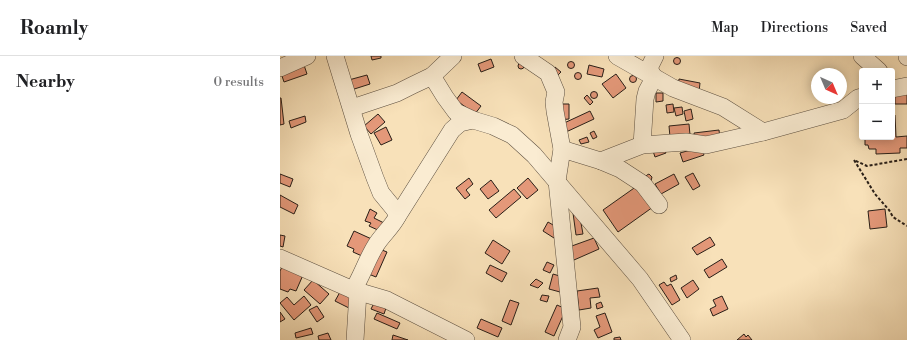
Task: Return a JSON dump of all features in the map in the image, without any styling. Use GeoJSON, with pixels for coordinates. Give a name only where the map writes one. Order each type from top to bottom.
{"type":"FeatureCollection","features":[{"type":"Feature","properties":{"kind":"street"},"geometry":{"type":"LineString","coordinates":[[280,68],[307,56]]}},
{"type":"Feature","properties":{"kind":"street"},"geometry":{"type":"LineString","coordinates":[[335,56],[375,178],[381,193],[397,216]]}},
{"type":"Feature","properties":{"kind":"street"},"geometry":{"type":"LineString","coordinates":[[352,108],[396,93],[432,76],[453,56]]}},
{"type":"Feature","properties":{"kind":"street"},"geometry":{"type":"LineString","coordinates":[[524,56],[548,73],[556,92],[554,102],[555,112],[562,149],[558,181],[567,295],[572,327],[567,340]]}},
{"type":"Feature","properties":{"kind":"street"},"geometry":{"type":"LineString","coordinates":[[617,56],[672,88],[723,107],[763,132]]}},
{"type":"Feature","properties":{"kind":"street"},"geometry":{"type":"LineString","coordinates":[[654,78],[649,68],[655,56]]}},
{"type":"Feature","properties":{"kind":"street"},"geometry":{"type":"LineString","coordinates":[[862,56],[876,68]]}},
{"type":"Feature","properties":{"kind":"street"},"geometry":{"type":"LineString","coordinates":[[432,76],[456,112],[512,135],[534,155],[558,181],[640,279],[682,340]]}},
{"type":"Feature","properties":{"kind":"street"},"geometry":{"type":"LineString","coordinates":[[642,145],[645,99],[647,91],[654,78]]}},
{"type":"Feature","properties":{"kind":"street"},"geometry":{"type":"LineString","coordinates":[[601,161],[642,145],[686,142],[706,145],[763,132],[843,110],[859,98]]}},
{"type":"Feature","properties":{"kind":"street"},"geometry":{"type":"LineString","coordinates":[[355,340],[355,291],[376,245],[394,222],[452,130],[460,123],[473,120]]}},
{"type":"Feature","properties":{"kind":"street"},"geometry":{"type":"LineString","coordinates":[[562,149],[601,161],[620,169],[643,184],[659,205]]}},
{"type":"Feature","properties":{"kind":"street"},"geometry":{"type":"LineString","coordinates":[[280,258],[355,291],[387,300],[466,340]]}},
{"type":"Feature","properties":{"kind":"path"},"geometry":{"type":"LineString","coordinates":[[907,159],[868,166],[854,160],[875,194],[893,217],[907,226]]}},
{"type":"Feature","properties":{"kind":"building"},"geometry":{"type":"Polygon","coordinates":[[[371,56],[381,56],[381,58],[372,60],[371,56]]]}},
{"type":"Feature","properties":{"kind":"building"},"geometry":{"type":"Polygon","coordinates":[[[677,57],[680,58],[680,64],[677,65],[674,64],[673,61],[674,58],[677,57]]]}},
{"type":"Feature","properties":{"kind":"building"},"geometry":{"type":"Polygon","coordinates":[[[491,59],[494,67],[481,72],[478,64],[491,59]]]}},
{"type":"Feature","properties":{"kind":"building"},"geometry":{"type":"Polygon","coordinates":[[[571,61],[574,62],[574,68],[571,69],[568,68],[567,65],[568,62],[571,61]]]}},
{"type":"Feature","properties":{"kind":"building"},"geometry":{"type":"Polygon","coordinates":[[[303,62],[307,74],[284,82],[280,70],[303,62]]]}},
{"type":"Feature","properties":{"kind":"building"},"geometry":{"type":"Polygon","coordinates":[[[521,63],[524,66],[521,69],[518,66],[521,63]]]}},
{"type":"Feature","properties":{"kind":"building"},"geometry":{"type":"Polygon","coordinates":[[[589,65],[604,69],[602,77],[587,74],[589,65]]]}},
{"type":"Feature","properties":{"kind":"building"},"geometry":{"type":"Polygon","coordinates":[[[555,67],[561,72],[556,77],[551,72],[555,67]]]}},
{"type":"Feature","properties":{"kind":"building"},"geometry":{"type":"Polygon","coordinates":[[[578,72],[581,73],[581,79],[578,80],[575,79],[574,76],[575,73],[578,72]]]}},
{"type":"Feature","properties":{"kind":"building"},"geometry":{"type":"Polygon","coordinates":[[[616,74],[626,88],[613,98],[602,84],[616,74]]]}},
{"type":"Feature","properties":{"kind":"building"},"geometry":{"type":"Polygon","coordinates":[[[367,75],[370,84],[348,91],[345,81],[367,75]]]}},
{"type":"Feature","properties":{"kind":"building"},"geometry":{"type":"Polygon","coordinates":[[[633,75],[636,76],[636,82],[633,83],[630,82],[629,79],[630,76],[633,75]]]}},
{"type":"Feature","properties":{"kind":"building"},"geometry":{"type":"Polygon","coordinates":[[[679,79],[700,83],[699,92],[678,88],[679,79]]]}},
{"type":"Feature","properties":{"kind":"building"},"geometry":{"type":"Polygon","coordinates":[[[594,91],[597,92],[597,98],[594,99],[591,98],[590,95],[591,92],[594,91]]]}},
{"type":"Feature","properties":{"kind":"building"},"geometry":{"type":"Polygon","coordinates":[[[462,92],[481,106],[475,114],[456,100],[462,92]]]}},
{"type":"Feature","properties":{"kind":"building"},"geometry":{"type":"Polygon","coordinates":[[[895,92],[907,92],[907,104],[895,104],[895,92]]]}},
{"type":"Feature","properties":{"kind":"building"},"geometry":{"type":"Polygon","coordinates":[[[656,93],[663,93],[663,101],[656,102],[656,93]]]}},
{"type":"Feature","properties":{"kind":"building"},"geometry":{"type":"Polygon","coordinates":[[[587,95],[593,102],[590,105],[584,98],[587,95]]]}},
{"type":"Feature","properties":{"kind":"building"},"geometry":{"type":"Polygon","coordinates":[[[280,98],[284,124],[280,125],[280,98]]]}},
{"type":"Feature","properties":{"kind":"building"},"geometry":{"type":"Polygon","coordinates":[[[559,104],[569,104],[569,119],[559,120],[559,104]]]}},
{"type":"Feature","properties":{"kind":"building"},"geometry":{"type":"Polygon","coordinates":[[[673,104],[674,112],[667,113],[666,105],[673,104]]]}},
{"type":"Feature","properties":{"kind":"building"},"geometry":{"type":"Polygon","coordinates":[[[682,107],[683,114],[676,116],[674,108],[682,107]]]}},
{"type":"Feature","properties":{"kind":"building"},"geometry":{"type":"Polygon","coordinates":[[[691,109],[693,119],[686,121],[684,111],[691,109]]]}},
{"type":"Feature","properties":{"kind":"building"},"geometry":{"type":"Polygon","coordinates":[[[590,111],[594,119],[566,132],[562,124],[590,111]]]}},
{"type":"Feature","properties":{"kind":"building"},"geometry":{"type":"Polygon","coordinates":[[[378,114],[385,122],[371,134],[364,126],[378,114]]]}},
{"type":"Feature","properties":{"kind":"building"},"geometry":{"type":"Polygon","coordinates":[[[895,115],[896,137],[907,136],[907,148],[900,148],[900,153],[876,154],[876,149],[869,149],[868,145],[865,145],[865,140],[895,140],[895,115]]]}},
{"type":"Feature","properties":{"kind":"building"},"geometry":{"type":"Polygon","coordinates":[[[305,116],[306,122],[291,128],[289,121],[305,116]]]}},
{"type":"Feature","properties":{"kind":"building"},"geometry":{"type":"Polygon","coordinates":[[[689,124],[690,135],[670,137],[669,126],[689,124]]]}},
{"type":"Feature","properties":{"kind":"building"},"geometry":{"type":"Polygon","coordinates":[[[386,127],[392,140],[381,145],[374,133],[386,127]]]}},
{"type":"Feature","properties":{"kind":"building"},"geometry":{"type":"Polygon","coordinates":[[[719,130],[720,139],[695,142],[694,133],[719,130]]]}},
{"type":"Feature","properties":{"kind":"building"},"geometry":{"type":"Polygon","coordinates":[[[594,131],[597,137],[593,139],[590,133],[594,131]]]}},
{"type":"Feature","properties":{"kind":"building"},"geometry":{"type":"Polygon","coordinates":[[[587,137],[589,142],[581,144],[579,140],[587,137]]]}},
{"type":"Feature","properties":{"kind":"building"},"geometry":{"type":"Polygon","coordinates":[[[663,147],[666,153],[655,157],[653,151],[663,147]]]}},
{"type":"Feature","properties":{"kind":"building"},"geometry":{"type":"Polygon","coordinates":[[[701,147],[704,155],[683,162],[680,153],[701,147]]]}},
{"type":"Feature","properties":{"kind":"building"},"geometry":{"type":"Polygon","coordinates":[[[693,173],[700,186],[693,190],[685,177],[693,173]]]}},
{"type":"Feature","properties":{"kind":"building"},"geometry":{"type":"Polygon","coordinates":[[[280,174],[293,179],[290,187],[280,183],[280,174]]]}},
{"type":"Feature","properties":{"kind":"building"},"geometry":{"type":"Polygon","coordinates":[[[649,174],[652,177],[651,181],[645,177],[649,174]]]}},
{"type":"Feature","properties":{"kind":"building"},"geometry":{"type":"Polygon","coordinates":[[[674,174],[679,184],[661,194],[655,184],[674,174]]]}},
{"type":"Feature","properties":{"kind":"building"},"geometry":{"type":"Polygon","coordinates":[[[469,178],[473,184],[466,190],[470,195],[465,199],[456,188],[469,178]]]}},
{"type":"Feature","properties":{"kind":"building"},"geometry":{"type":"Polygon","coordinates":[[[528,178],[538,190],[527,199],[517,188],[528,178]]]}},
{"type":"Feature","properties":{"kind":"building"},"geometry":{"type":"Polygon","coordinates":[[[491,180],[499,191],[488,199],[480,189],[491,180]]]}},
{"type":"Feature","properties":{"kind":"building"},"geometry":{"type":"Polygon","coordinates":[[[637,186],[653,207],[618,232],[603,210],[637,186]]]}},
{"type":"Feature","properties":{"kind":"building"},"geometry":{"type":"Polygon","coordinates":[[[514,189],[521,197],[496,218],[489,210],[514,189]]]}},
{"type":"Feature","properties":{"kind":"building"},"geometry":{"type":"Polygon","coordinates":[[[280,195],[298,205],[294,214],[280,207],[280,195]]]}},
{"type":"Feature","properties":{"kind":"building"},"geometry":{"type":"Polygon","coordinates":[[[370,209],[377,213],[374,218],[384,223],[380,231],[369,226],[371,223],[365,221],[370,209]]]}},
{"type":"Feature","properties":{"kind":"building"},"geometry":{"type":"Polygon","coordinates":[[[885,209],[887,227],[870,229],[868,211],[885,209]]]}},
{"type":"Feature","properties":{"kind":"building"},"geometry":{"type":"Polygon","coordinates":[[[579,212],[583,234],[576,235],[573,213],[579,212]]]}},
{"type":"Feature","properties":{"kind":"building"},"geometry":{"type":"Polygon","coordinates":[[[548,222],[560,229],[554,238],[543,231],[548,222]]]}},
{"type":"Feature","properties":{"kind":"building"},"geometry":{"type":"Polygon","coordinates":[[[354,231],[376,241],[362,256],[353,252],[354,249],[347,246],[354,231]]]}},
{"type":"Feature","properties":{"kind":"building"},"geometry":{"type":"Polygon","coordinates":[[[280,235],[285,236],[283,247],[280,246],[280,235]]]}},
{"type":"Feature","properties":{"kind":"building"},"geometry":{"type":"Polygon","coordinates":[[[710,237],[715,245],[697,255],[692,248],[710,237]]]}},
{"type":"Feature","properties":{"kind":"building"},"geometry":{"type":"Polygon","coordinates":[[[594,238],[599,249],[574,260],[569,247],[594,238]]]}},
{"type":"Feature","properties":{"kind":"building"},"geometry":{"type":"Polygon","coordinates":[[[493,240],[510,251],[502,264],[485,253],[493,240]]]}},
{"type":"Feature","properties":{"kind":"building"},"geometry":{"type":"Polygon","coordinates":[[[377,248],[387,252],[376,277],[366,273],[377,248]]]}},
{"type":"Feature","properties":{"kind":"building"},"geometry":{"type":"Polygon","coordinates":[[[722,259],[727,267],[709,278],[704,270],[722,259]]]}},
{"type":"Feature","properties":{"kind":"building"},"geometry":{"type":"Polygon","coordinates":[[[547,262],[554,265],[550,273],[543,270],[547,262]]]}},
{"type":"Feature","properties":{"kind":"building"},"geometry":{"type":"Polygon","coordinates":[[[490,265],[507,273],[502,282],[486,273],[490,265]]]}},
{"type":"Feature","properties":{"kind":"building"},"geometry":{"type":"Polygon","coordinates":[[[282,267],[303,275],[296,291],[290,289],[288,292],[280,289],[280,271],[282,267]]]}},
{"type":"Feature","properties":{"kind":"building"},"geometry":{"type":"Polygon","coordinates":[[[553,274],[563,277],[560,292],[549,289],[553,274]]]}},
{"type":"Feature","properties":{"kind":"building"},"geometry":{"type":"Polygon","coordinates":[[[676,275],[677,279],[671,282],[670,278],[676,275]]]}},
{"type":"Feature","properties":{"kind":"building"},"geometry":{"type":"Polygon","coordinates":[[[536,279],[543,283],[538,288],[530,285],[536,279]]]}},
{"type":"Feature","properties":{"kind":"building"},"geometry":{"type":"Polygon","coordinates":[[[313,280],[329,294],[320,304],[304,290],[313,280]]]}},
{"type":"Feature","properties":{"kind":"building"},"geometry":{"type":"Polygon","coordinates":[[[693,280],[699,289],[687,298],[681,288],[693,280]]]}},
{"type":"Feature","properties":{"kind":"building"},"geometry":{"type":"Polygon","coordinates":[[[664,282],[667,286],[671,284],[680,300],[672,305],[659,285],[664,282]]]}},
{"type":"Feature","properties":{"kind":"building"},"geometry":{"type":"Polygon","coordinates":[[[598,288],[600,297],[590,298],[591,308],[579,310],[577,291],[598,288]]]}},
{"type":"Feature","properties":{"kind":"building"},"geometry":{"type":"Polygon","coordinates":[[[340,292],[353,299],[349,308],[335,301],[340,292]]]}},
{"type":"Feature","properties":{"kind":"building"},"geometry":{"type":"Polygon","coordinates":[[[542,295],[549,296],[547,302],[540,300],[542,295]]]}},
{"type":"Feature","properties":{"kind":"building"},"geometry":{"type":"Polygon","coordinates":[[[304,296],[311,305],[294,320],[280,303],[287,297],[294,305],[304,296]]]}},
{"type":"Feature","properties":{"kind":"building"},"geometry":{"type":"Polygon","coordinates":[[[722,296],[728,309],[713,316],[710,309],[716,306],[713,300],[722,296]]]}},
{"type":"Feature","properties":{"kind":"building"},"geometry":{"type":"Polygon","coordinates":[[[510,300],[519,303],[511,325],[502,321],[510,300]]]}},
{"type":"Feature","properties":{"kind":"building"},"geometry":{"type":"Polygon","coordinates":[[[375,301],[387,305],[384,314],[371,309],[375,301]]]}},
{"type":"Feature","properties":{"kind":"building"},"geometry":{"type":"Polygon","coordinates":[[[601,302],[603,307],[597,309],[596,304],[601,302]]]}},
{"type":"Feature","properties":{"kind":"building"},"geometry":{"type":"Polygon","coordinates":[[[557,305],[566,309],[554,336],[545,332],[557,305]]]}},
{"type":"Feature","properties":{"kind":"building"},"geometry":{"type":"Polygon","coordinates":[[[317,306],[324,317],[317,322],[309,310],[317,306]]]}},
{"type":"Feature","properties":{"kind":"building"},"geometry":{"type":"Polygon","coordinates":[[[280,312],[285,319],[280,322],[280,312]]]}},
{"type":"Feature","properties":{"kind":"building"},"geometry":{"type":"Polygon","coordinates":[[[377,313],[400,323],[397,329],[374,319],[377,313]]]}},
{"type":"Feature","properties":{"kind":"building"},"geometry":{"type":"Polygon","coordinates":[[[605,313],[612,332],[598,338],[594,330],[600,327],[596,316],[605,313]]]}},
{"type":"Feature","properties":{"kind":"building"},"geometry":{"type":"Polygon","coordinates":[[[481,319],[502,328],[498,337],[477,328],[481,319]]]}},
{"type":"Feature","properties":{"kind":"building"},"geometry":{"type":"Polygon","coordinates":[[[311,328],[313,334],[296,338],[295,333],[311,328]]]}},
{"type":"Feature","properties":{"kind":"building"},"geometry":{"type":"Polygon","coordinates":[[[328,333],[331,340],[319,340],[318,336],[328,333]]]}},
{"type":"Feature","properties":{"kind":"building"},"geometry":{"type":"Polygon","coordinates":[[[744,334],[746,337],[748,335],[752,340],[737,340],[744,334]]]}},
{"type":"Feature","properties":{"kind":"building"},"geometry":{"type":"Polygon","coordinates":[[[393,335],[408,340],[392,340],[393,335]]]}},
{"type":"Feature","properties":{"kind":"building"},"geometry":{"type":"Polygon","coordinates":[[[620,337],[621,340],[614,340],[614,338],[620,337]]]}}]}
